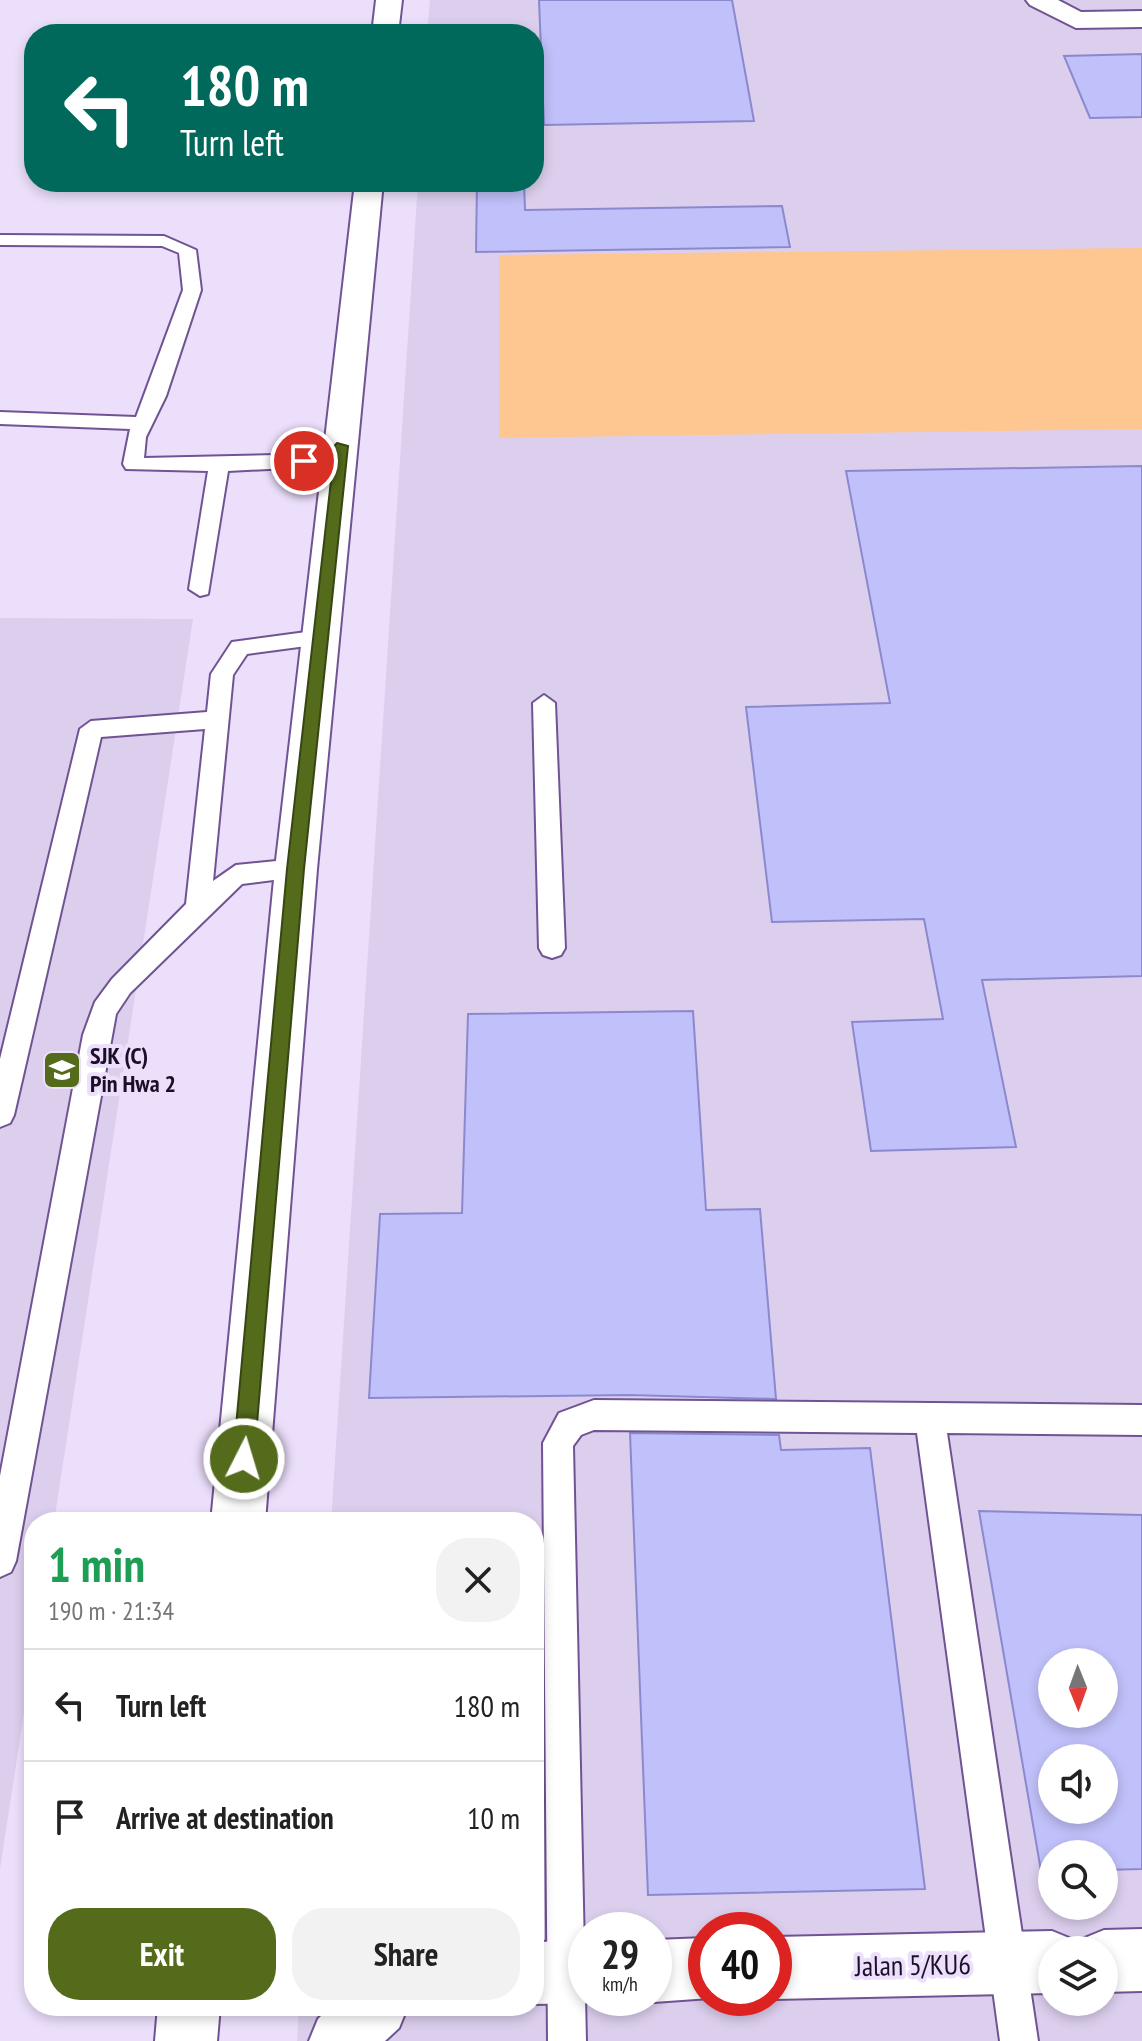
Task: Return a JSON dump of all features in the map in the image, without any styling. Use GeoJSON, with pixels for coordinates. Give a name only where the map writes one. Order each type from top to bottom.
{"type":"FeatureCollection","features":[{"type":"Feature","properties":{"kind":"street"},"geometry":{"type":"LineString","coordinates":[[386,24],[389,0]]}},
{"type":"Feature","properties":{"kind":"street"},"geometry":{"type":"LineString","coordinates":[[1039,0],[1076,20],[1142,19]]}},
{"type":"Feature","properties":{"kind":"street"},"geometry":{"type":"LineString","coordinates":[[239,1512],[296,869],[368,192]]}},
{"type":"Feature","properties":{"kind":"street"},"geometry":{"type":"LineString","coordinates":[[1118,1961],[1142,1960]]}},
{"type":"Feature","properties":{"kind":"street","name":"Jalan 5/KU6"},"geometry":{"type":"LineString","coordinates":[[792,1968],[1030,1963]]}},
{"type":"Feature","properties":{"kind":"street"},"geometry":{"type":"LineString","coordinates":[[186,2041],[188,2016]]}},
{"type":"Feature","properties":{"kind":"street"},"geometry":{"type":"LineString","coordinates":[[340,2041],[366,2016]]}},
{"type":"Feature","properties":{"kind":"lane"},"geometry":{"type":"LineString","coordinates":[[0,240],[164,241],[187,250],[192,290],[156,396],[136,437],[133,464],[219,465],[328,460],[341,446]]}},
{"type":"Feature","properties":{"kind":"lane"},"geometry":{"type":"LineString","coordinates":[[0,418],[143,423]]}},
{"type":"Feature","properties":{"kind":"lane"},"geometry":{"type":"LineString","coordinates":[[200,589],[219,465]]}},
{"type":"Feature","properties":{"kind":"lane"},"geometry":{"type":"LineString","coordinates":[[198,908],[222,674],[240,647],[321,638]]}},
{"type":"Feature","properties":{"kind":"lane"},"geometry":{"type":"LineString","coordinates":[[544,703],[552,948]]}},
{"type":"Feature","properties":{"kind":"lane"},"geometry":{"type":"LineString","coordinates":[[0,1115],[91,729],[218,720]]}},
{"type":"Feature","properties":{"kind":"lane"},"geometry":{"type":"LineString","coordinates":[[0,1561],[96,1035],[104,1010],[121,986],[198,908],[236,875],[296,869]]}},
{"type":"Feature","properties":{"kind":"lane"},"geometry":{"type":"LineString","coordinates":[[567,2041],[562,1972],[558,1443],[570,1424],[594,1415],[1142,1420]]}},
{"type":"Feature","properties":{"kind":"lane"},"geometry":{"type":"LineString","coordinates":[[930,1418],[1030,1963],[1019,2041]]}},
{"type":"Feature","properties":{"kind":"shaded area"},"geometry":{"type":"Polygon","coordinates":[[[430,0],[1142,0],[1142,2041],[297,2041],[298,2016],[544,2016],[544,1512],[332,1512],[417,192],[544,192],[544,24],[428,24],[430,0]]]}},
{"type":"Feature","properties":{"kind":"shaded area"},"geometry":{"type":"Polygon","coordinates":[[[1142,248],[1142,429],[499,438],[499,255],[1142,248]]]}},
{"type":"Feature","properties":{"kind":"shaded area","name":"SJK (C) Pin Hwa 2"},"geometry":{"type":"Polygon","coordinates":[[[0,618],[193,619],[56,1512],[24,1512],[24,1713],[0,1869],[0,618]]]}},
{"type":"Feature","properties":{"kind":"building"},"geometry":{"type":"Polygon","coordinates":[[[539,0],[732,0],[754,121],[544,125],[544,24],[540,24],[539,0]]]}},
{"type":"Feature","properties":{"kind":"building"},"geometry":{"type":"Polygon","coordinates":[[[1142,54],[1142,117],[1090,118],[1064,56],[1142,54]]]}},
{"type":"Feature","properties":{"kind":"building"},"geometry":{"type":"Polygon","coordinates":[[[477,192],[524,192],[525,210],[782,206],[790,247],[476,252],[477,192]]]}},
{"type":"Feature","properties":{"kind":"building"},"geometry":{"type":"Polygon","coordinates":[[[1142,466],[1142,976],[982,980],[1016,1147],[871,1151],[852,1022],[943,1019],[924,919],[772,922],[746,707],[890,703],[846,471],[1142,466]]]}},
{"type":"Feature","properties":{"kind":"building"},"geometry":{"type":"Polygon","coordinates":[[[693,1011],[706,1210],[760,1209],[776,1399],[629,1395],[369,1398],[380,1214],[462,1213],[468,1014],[693,1011]]]}},
{"type":"Feature","properties":{"kind":"building"},"geometry":{"type":"Polygon","coordinates":[[[630,1433],[779,1435],[781,1450],[870,1448],[925,1889],[648,1895],[630,1433]]]}},
{"type":"Feature","properties":{"kind":"building"},"geometry":{"type":"Polygon","coordinates":[[[979,1511],[1142,1515],[1142,1869],[1118,1870],[1118,1840],[1038,1840],[1038,1854],[979,1511]]]}},
{"type":"Feature","properties":{"kind":"place","name":"SJK (C) Pin Hwa 2"},"geometry":{"type":"Point","coordinates":[62,1070]}},
{"type":"Feature","properties":{"kind":"route"},"geometry":{"type":"LineString","coordinates":[[244,1459],[296,869],[341,446],[328,460],[304,461]]}}]}
